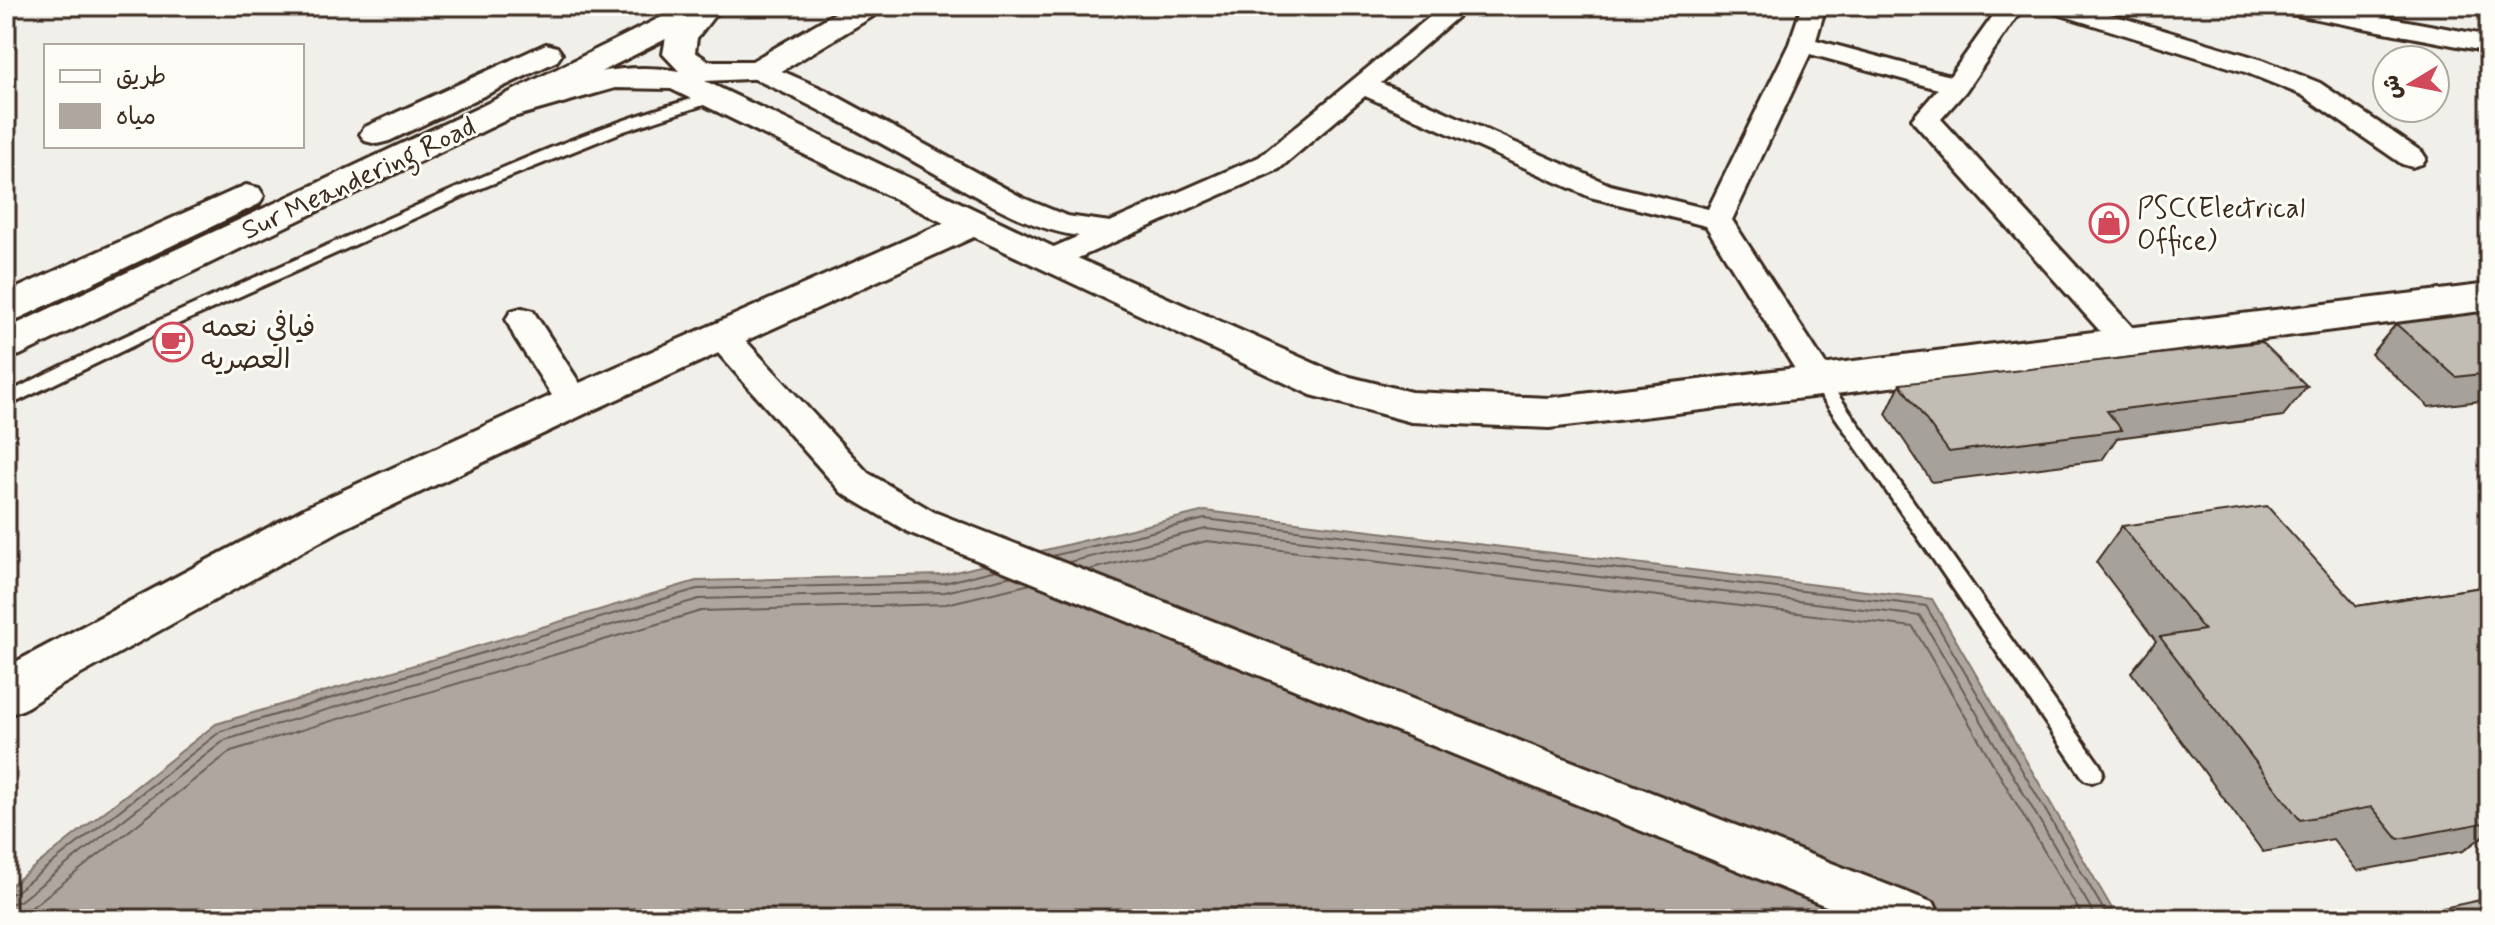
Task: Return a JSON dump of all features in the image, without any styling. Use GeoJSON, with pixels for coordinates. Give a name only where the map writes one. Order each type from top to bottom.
{"type":"FeatureCollection","features":[{"type":"Feature","properties":{"kind":"street","name":"Sur Meandering Road"},"geometry":{"type":"LineString","coordinates":[[6,309],[646,6]]}},
{"type":"Feature","properties":{"kind":"street","name":"Sur Meandering Road"},"geometry":{"type":"LineString","coordinates":[[6,345],[492,114],[707,6]]}},
{"type":"Feature","properties":{"kind":"street"},"geometry":{"type":"LineString","coordinates":[[707,6],[682,37],[679,54],[688,63],[703,71],[759,71],[815,96],[1013,204],[1061,224],[1114,232]]}},
{"type":"Feature","properties":{"kind":"street"},"geometry":{"type":"LineString","coordinates":[[809,143],[757,97],[759,71],[869,6]]}},
{"type":"Feature","properties":{"kind":"street"},"geometry":{"type":"LineString","coordinates":[[1051,260],[1269,163],[1458,6]]}},
{"type":"Feature","properties":{"kind":"street"},"geometry":{"type":"LineString","coordinates":[[1717,220],[1802,44],[1814,6]]}},
{"type":"Feature","properties":{"kind":"street"},"geometry":{"type":"LineString","coordinates":[[2012,6],[1956,86],[1926,119],[2129,342]]}},
{"type":"Feature","properties":{"kind":"street"},"geometry":{"type":"LineString","coordinates":[[2057,6],[2254,66],[2311,89],[2412,158]]}},
{"type":"Feature","properties":{"kind":"street"},"geometry":{"type":"LineString","coordinates":[[2286,6],[2489,44]]}},
{"type":"Feature","properties":{"kind":"street"},"geometry":{"type":"LineString","coordinates":[[1802,44],[1956,86]]}},
{"type":"Feature","properties":{"kind":"street"},"geometry":{"type":"LineString","coordinates":[[492,114],[563,91],[632,76],[657,75],[714,97],[1051,260],[1326,385],[1411,407],[1549,413],[1820,382],[2489,297]]}},
{"type":"Feature","properties":{"kind":"street"},"geometry":{"type":"LineString","coordinates":[[1362,85],[1600,191],[1717,220],[1820,382]]}},
{"type":"Feature","properties":{"kind":"street"},"geometry":{"type":"LineString","coordinates":[[6,694],[40,672],[325,518],[574,402],[975,223]]}},
{"type":"Feature","properties":{"kind":"street"},"geometry":{"type":"LineString","coordinates":[[522,319],[531,338],[574,402]]}},
{"type":"Feature","properties":{"kind":"street"},"geometry":{"type":"LineString","coordinates":[[722,336],[855,483],[921,522],[1917,919]]}},
{"type":"Feature","properties":{"kind":"lane"},"geometry":{"type":"LineString","coordinates":[[6,401],[224,298],[463,191],[676,108],[714,97]]}},
{"type":"Feature","properties":{"kind":"lane"},"geometry":{"type":"LineString","coordinates":[[1820,382],[2092,772]]}},
{"type":"Feature","properties":{"kind":"water"},"geometry":{"type":"Polygon","coordinates":[[[1205,511],[1932,599],[2118,919],[6,919],[6,889],[216,724],[696,581],[943,575],[1205,511]]]}},
{"type":"Feature","properties":{"kind":"building"},"geometry":{"type":"Polygon","coordinates":[[[2489,312],[2489,373],[2456,377],[2396,324],[2489,312]]]}},
{"type":"Feature","properties":{"kind":"building"},"geometry":{"type":"Polygon","coordinates":[[[2262,342],[2307,386],[2107,411],[2122,430],[1949,452],[1900,384],[2262,342]]]}},
{"type":"Feature","properties":{"kind":"building"},"geometry":{"type":"Polygon","coordinates":[[[2267,506],[2357,606],[2489,586],[2489,787],[2481,788],[2489,797],[2489,822],[2398,839],[2372,807],[2300,820],[2160,637],[2204,630],[2122,526],[2267,506]]]}},
{"type":"Feature","properties":{"kind":"building"},"geometry":{"type":"Polygon","coordinates":[[[2489,898],[2489,919],[2436,919],[2429,911],[2489,898]]]}},
{"type":"Feature","properties":{"kind":"place","name":"PSC(Electrical Office)"},"geometry":{"type":"Point","coordinates":[2109,223]}},
{"type":"Feature","properties":{"kind":"place","name":"فيافي نعمه العصريه"},"geometry":{"type":"Point","coordinates":[173,342]}}]}
